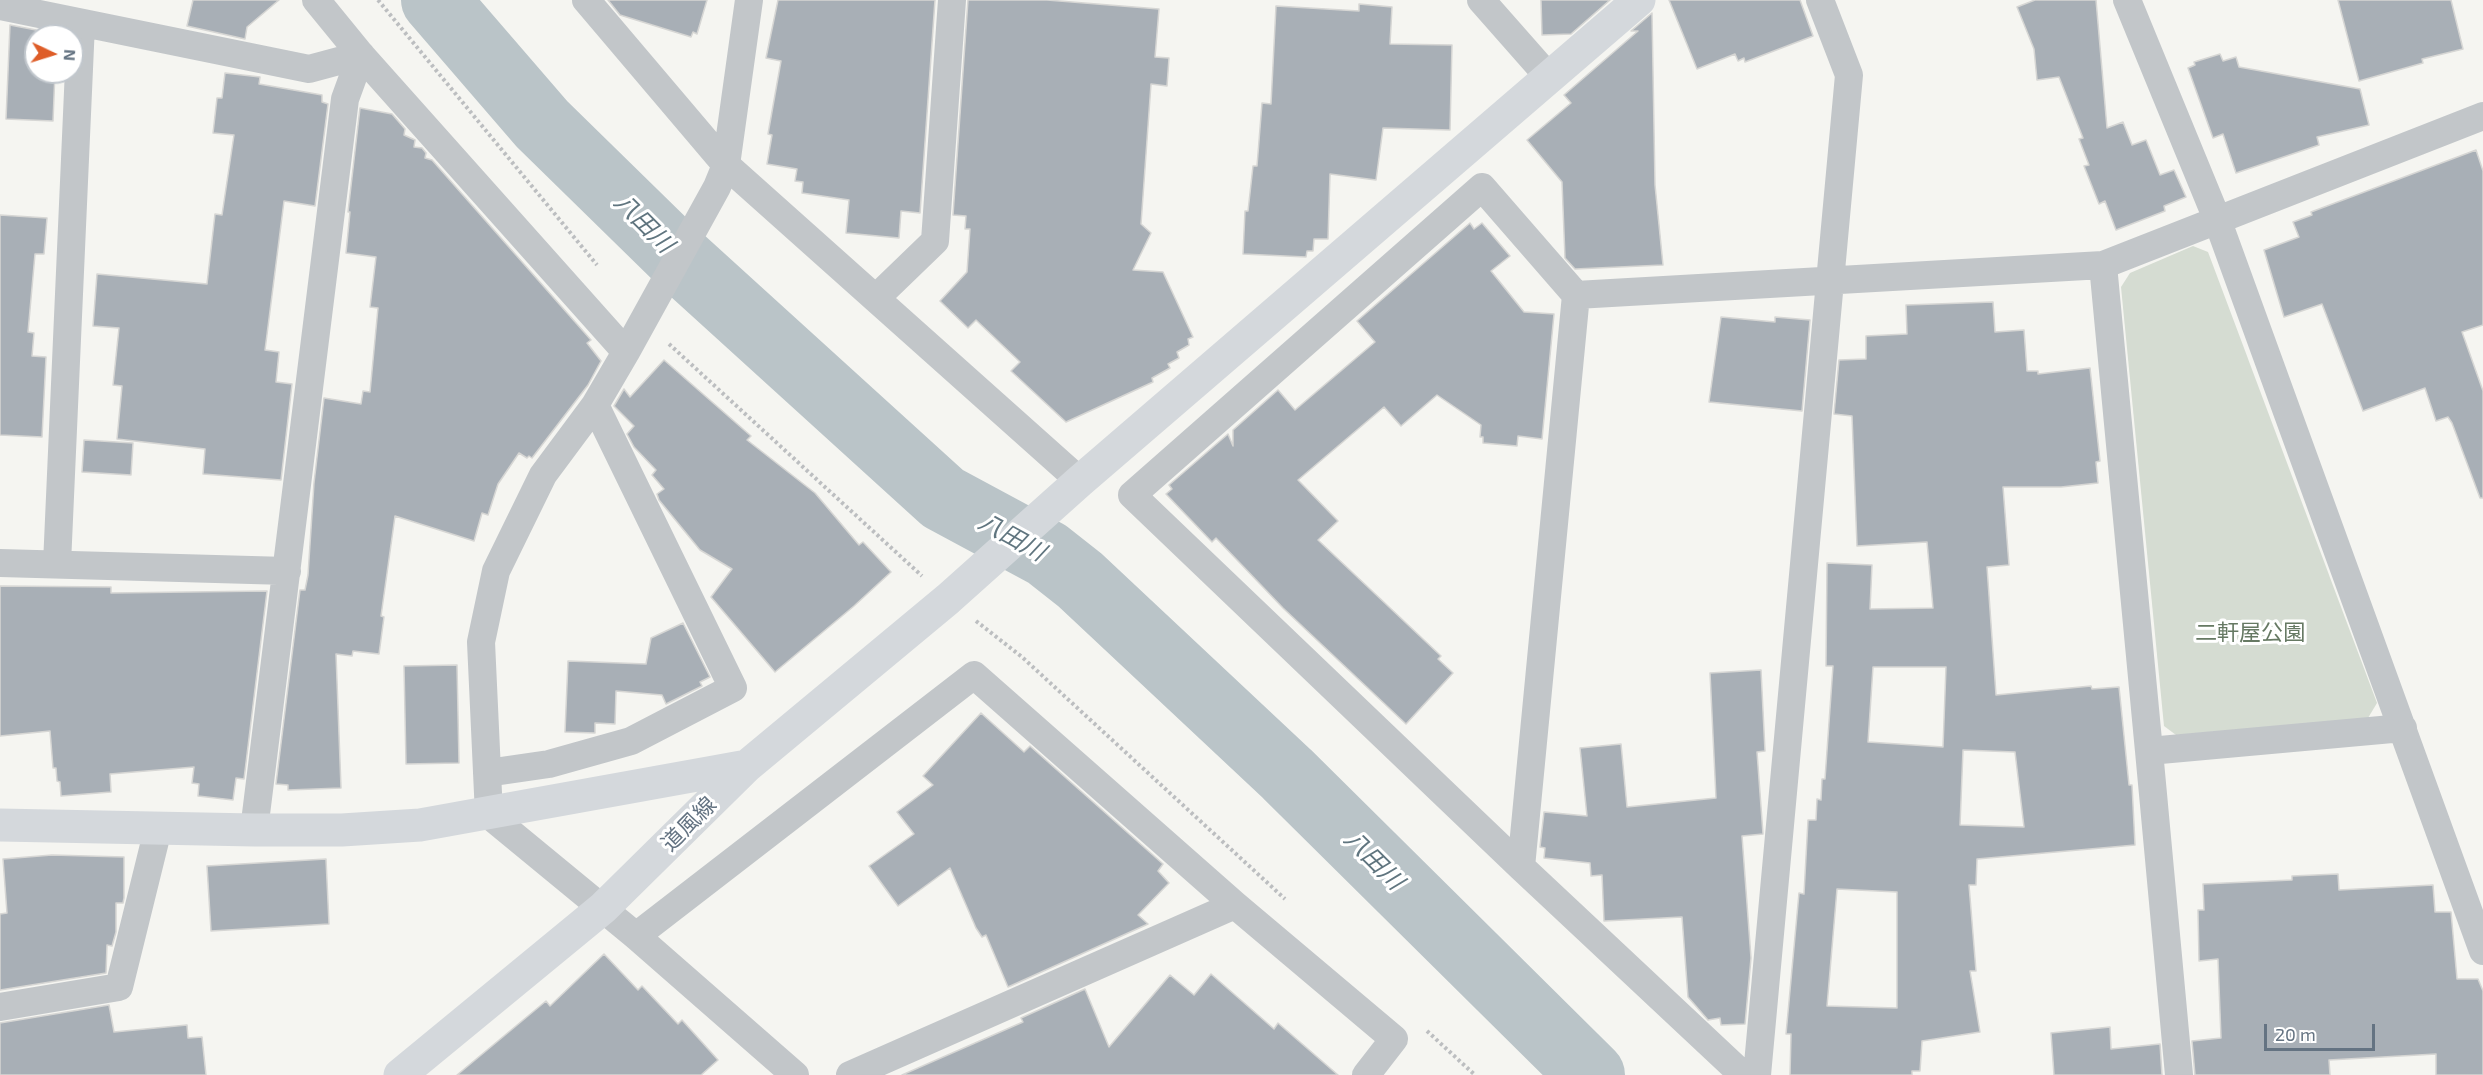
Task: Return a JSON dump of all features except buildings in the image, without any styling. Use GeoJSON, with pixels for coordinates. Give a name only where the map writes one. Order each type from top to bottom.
{"type":"FeatureCollection","features":[{"type":"Feature","properties":{"kind":"street"},"geometry":{"type":"LineString","coordinates":[[316,0],[361,55],[626,352]]}},
{"type":"Feature","properties":{"kind":"street"},"geometry":{"type":"LineString","coordinates":[[586,0],[722,176],[876,298],[1080,481]]}},
{"type":"Feature","properties":{"kind":"street"},"geometry":{"type":"LineString","coordinates":[[749,0],[722,176],[595,405],[543,475],[496,571],[481,642],[489,814],[636,936],[795,1075]]}},
{"type":"Feature","properties":{"kind":"street"},"geometry":{"type":"LineString","coordinates":[[876,298],[935,241],[952,0]]}},
{"type":"Feature","properties":{"kind":"street"},"geometry":{"type":"LineString","coordinates":[[1481,0],[1548,76]]}},
{"type":"Feature","properties":{"kind":"street","name":"道風線"},"geometry":{"type":"LineString","coordinates":[[400,1075],[603,908],[747,766],[948,599],[1080,481],[1639,0]]}},
{"type":"Feature","properties":{"kind":"street"},"geometry":{"type":"LineString","coordinates":[[1757,1075],[1849,75],[1820,0]]}},
{"type":"Feature","properties":{"kind":"street"},"geometry":{"type":"LineString","coordinates":[[2127,0],[2217,219],[2482,943]]}},
{"type":"Feature","properties":{"kind":"street"},"geometry":{"type":"LineString","coordinates":[[0,6],[81,24]]}},
{"type":"Feature","properties":{"kind":"street"},"geometry":{"type":"LineString","coordinates":[[84,25],[309,69],[361,55]]}},
{"type":"Feature","properties":{"kind":"street"},"geometry":{"type":"LineString","coordinates":[[254,830],[345,99],[361,55]]}},
{"type":"Feature","properties":{"kind":"street"},"geometry":{"type":"LineString","coordinates":[[57,564],[78,84]]}},
{"type":"Feature","properties":{"kind":"street"},"geometry":{"type":"LineString","coordinates":[[1576,295],[2103,265],[2483,116]]}},
{"type":"Feature","properties":{"kind":"street"},"geometry":{"type":"LineString","coordinates":[[1521,867],[1576,295],[1482,187],[1132,495],[1521,867],[1743,1075]]}},
{"type":"Feature","properties":{"kind":"street"},"geometry":{"type":"LineString","coordinates":[[2103,265],[2179,1075]]}},
{"type":"Feature","properties":{"kind":"street"},"geometry":{"type":"LineString","coordinates":[[487,773],[549,764],[631,741],[733,688],[595,405]]}},
{"type":"Feature","properties":{"kind":"street"},"geometry":{"type":"LineString","coordinates":[[0,563],[287,571]]}},
{"type":"Feature","properties":{"kind":"street"},"geometry":{"type":"LineString","coordinates":[[636,936],[975,675],[1235,905],[1394,1039],[1366,1075]]}},
{"type":"Feature","properties":{"kind":"street"},"geometry":{"type":"LineString","coordinates":[[2149,751],[2403,728]]}},
{"type":"Feature","properties":{"kind":"street"},"geometry":{"type":"LineString","coordinates":[[0,825],[254,830],[409,826],[489,814],[747,766]]}},
{"type":"Feature","properties":{"kind":"street"},"geometry":{"type":"LineString","coordinates":[[0,1007],[119,987],[158,829]]}},
{"type":"Feature","properties":{"kind":"street"},"geometry":{"type":"LineString","coordinates":[[850,1075],[1235,905]]}},
{"type":"Feature","properties":{"kind":"path"},"geometry":{"type":"LineString","coordinates":[[378,0],[605,274]]}},
{"type":"Feature","properties":{"kind":"path"},"geometry":{"type":"LineString","coordinates":[[643,320],[948,599],[1022,657],[1292,906]]}},
{"type":"Feature","properties":{"kind":"path"},"geometry":{"type":"LineString","coordinates":[[1422,1027],[1475,1075]]}},
{"type":"Feature","properties":{"kind":"green space","name":"二軒屋公園"},"geometry":{"type":"Polygon","coordinates":[[[2193,246],[2208,252],[2377,703],[2368,718],[2176,735],[2164,726],[2121,287],[2130,273],[2193,246]]]}},
{"type":"Feature","properties":{"kind":"waterway","name":"八田川"},"geometry":{"type":"LineString","coordinates":[[435,0],[542,124],[681,260],[943,498],[1047,554],[1080,580],[1287,774],[1591,1075]]}}]}
